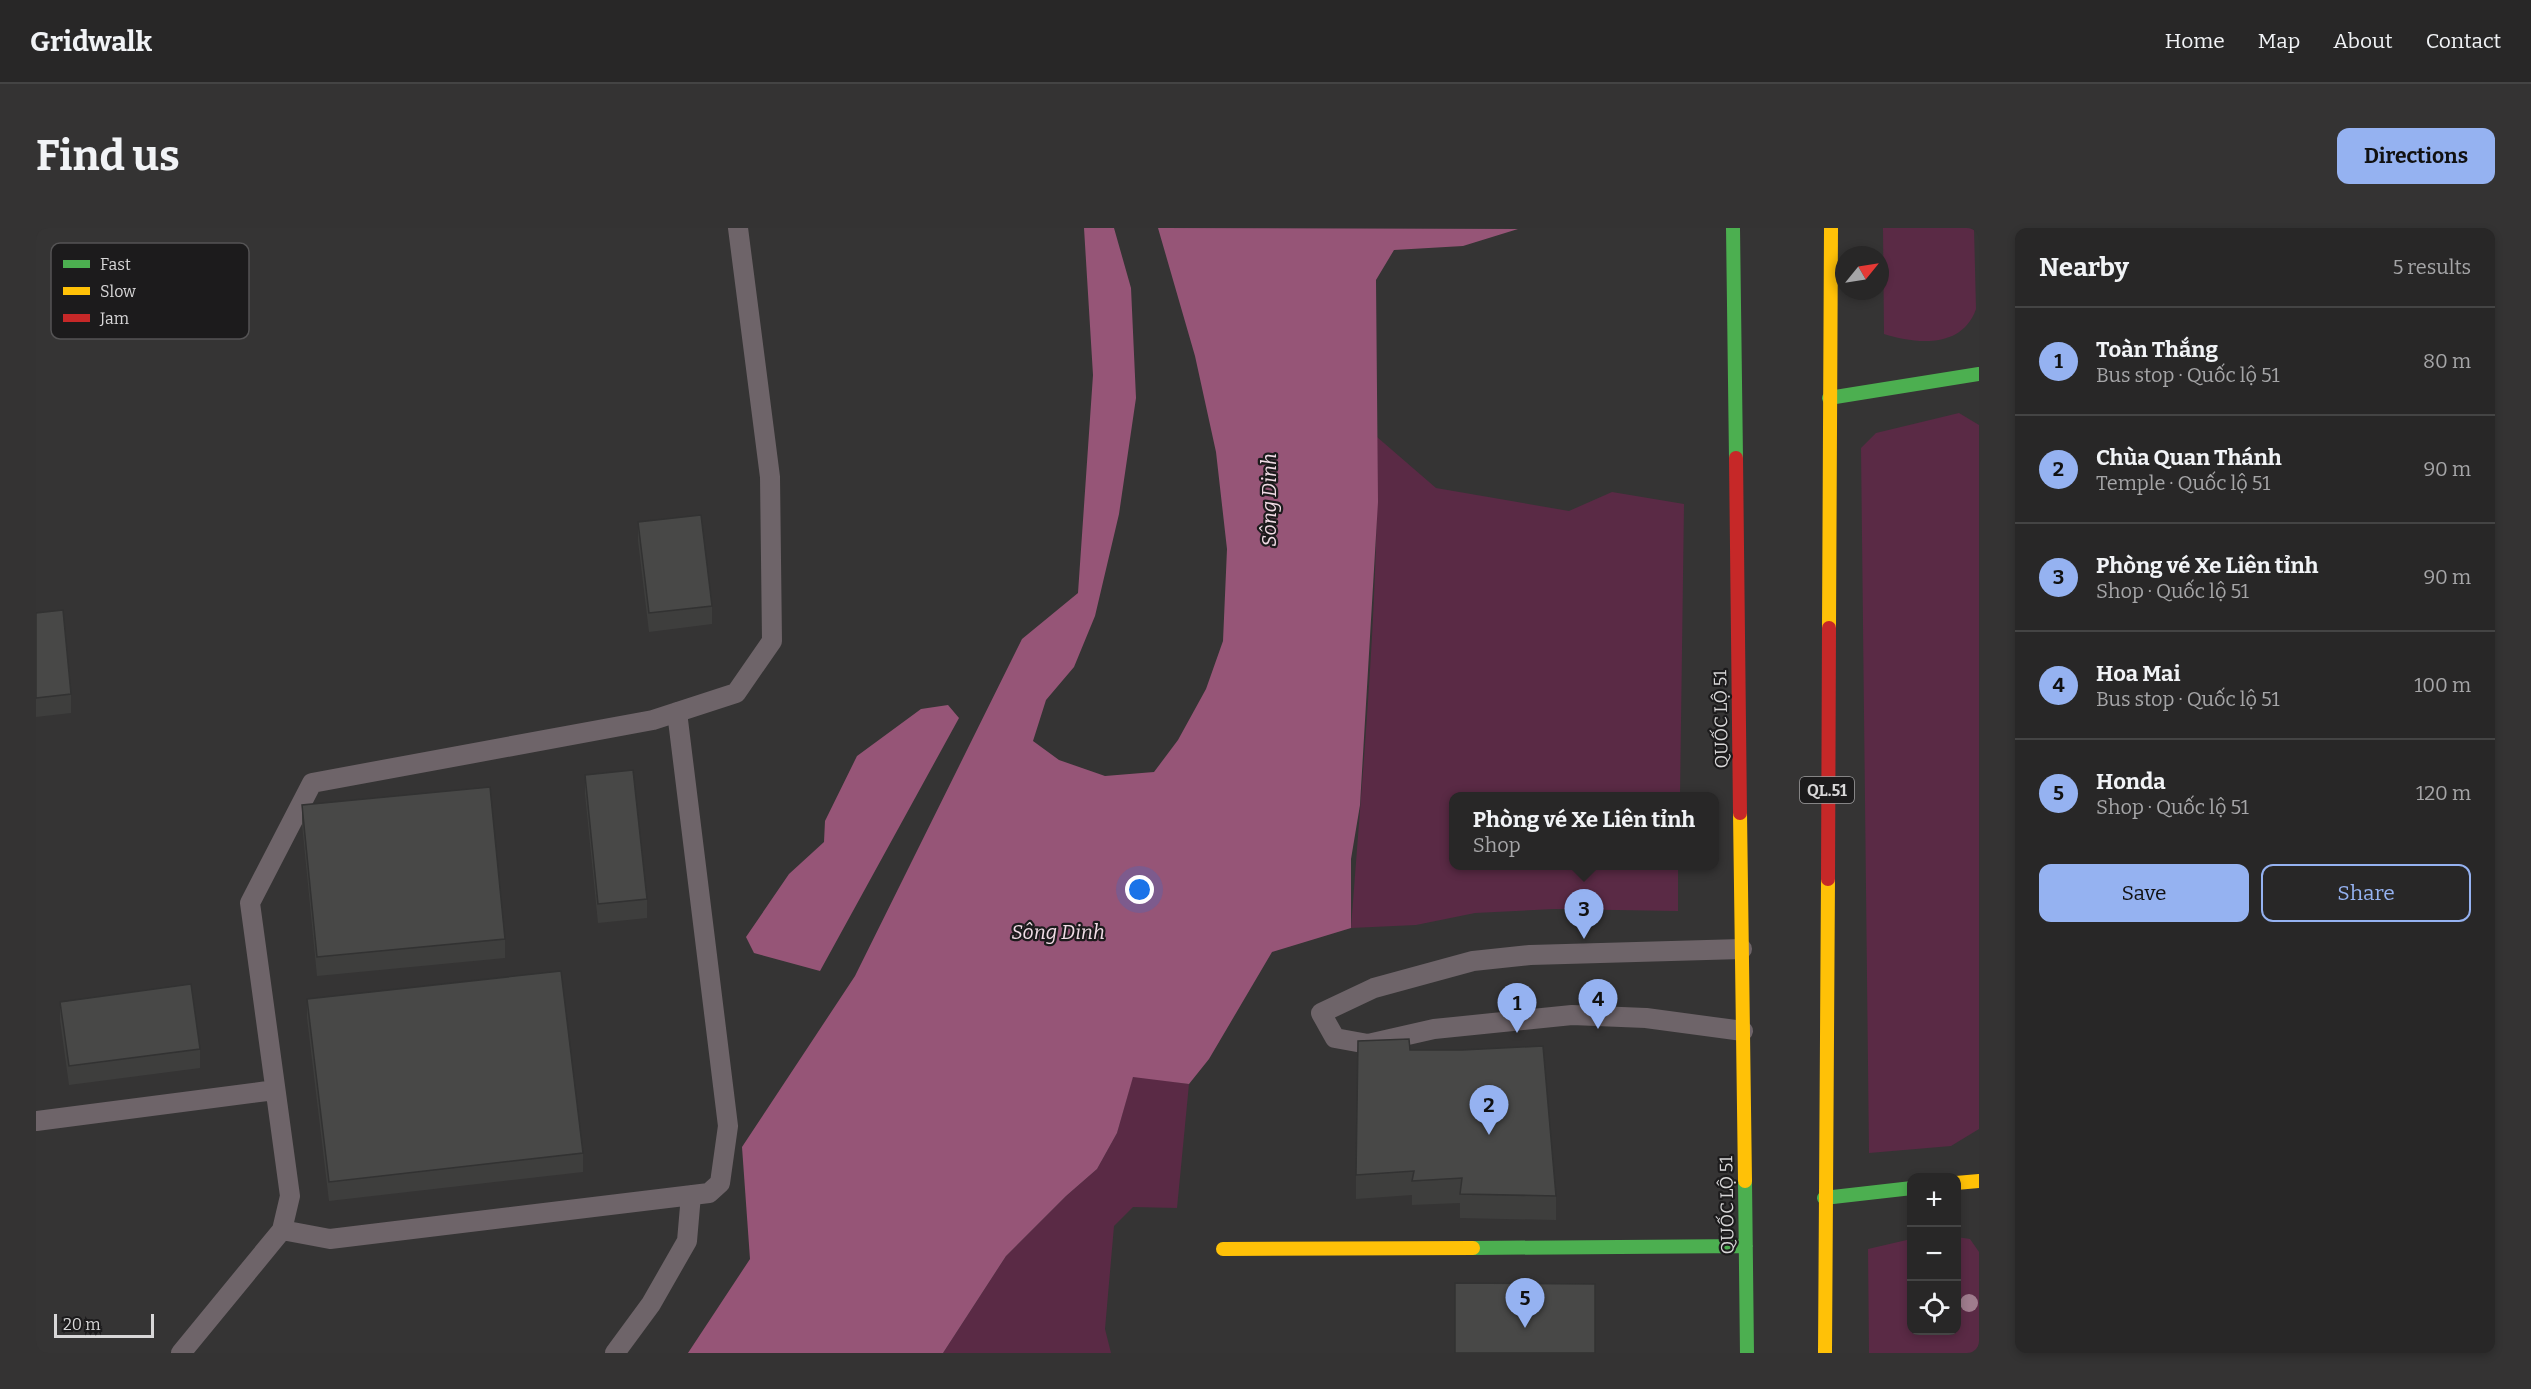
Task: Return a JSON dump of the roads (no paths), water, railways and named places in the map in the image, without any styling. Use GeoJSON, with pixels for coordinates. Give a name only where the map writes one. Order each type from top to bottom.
{"type":"FeatureCollection","features":[{"type":"Feature","properties":{"kind":"main road","name":"QUỐC LỘ 51"},"geometry":{"type":"LineString","coordinates":[[1733,228],[1747,1353]]}},
{"type":"Feature","properties":{"kind":"main road","name":"QL.51"},"geometry":{"type":"LineString","coordinates":[[1825,1353],[1824,1198],[1831,228]]}},
{"type":"Feature","properties":{"kind":"main road"},"geometry":{"type":"LineString","coordinates":[[1829,398],[1979,374]]}},
{"type":"Feature","properties":{"kind":"main road"},"geometry":{"type":"LineString","coordinates":[[1961,1183],[1979,1181]]}},
{"type":"Feature","properties":{"kind":"main road"},"geometry":{"type":"LineString","coordinates":[[1824,1198],[1907,1188]]}},
{"type":"Feature","properties":{"kind":"main road"},"geometry":{"type":"LineString","coordinates":[[1223,1249],[1746,1246]]}},
{"type":"Feature","properties":{"kind":"lane"},"geometry":{"type":"LineString","coordinates":[[181,1353],[282,1230],[290,1196],[250,903],[312,783],[653,720],[736,693],[772,641],[770,477],[738,228]]}},
{"type":"Feature","properties":{"kind":"lane"},"geometry":{"type":"LineString","coordinates":[[282,1230],[330,1239],[709,1193],[720,1183],[728,1126],[677,712]]}},
{"type":"Feature","properties":{"kind":"lane"},"geometry":{"type":"LineString","coordinates":[[1742,949],[1530,955],[1473,961],[1374,988],[1321,1013],[1335,1038],[1368,1044],[1434,1029],[1572,1015],[1646,1018],[1743,1031]]}},
{"type":"Feature","properties":{"kind":"lane"},"geometry":{"type":"LineString","coordinates":[[36,1121],[275,1090]]}},
{"type":"Feature","properties":{"kind":"lane"},"geometry":{"type":"LineString","coordinates":[[615,1353],[651,1304],[687,1241],[691,1195]]}},
{"type":"Feature","properties":{"kind":"water","name":"Sông Dinh"},"geometry":{"type":"Polygon","coordinates":[[[1084,228],[1114,228],[1131,288],[1136,398],[1119,514],[1095,616],[1074,667],[1046,700],[1033,741],[1059,760],[1105,776],[1154,772],[1178,740],[1206,689],[1223,641],[1227,549],[1216,452],[1195,356],[1158,228],[1518,229],[1463,246],[1394,250],[1376,280],[1378,502],[1360,805],[1351,859],[1351,928],[1272,952],[1209,1059],[1189,1084],[1133,1077],[1117,1133],[1097,1169],[1066,1196],[1006,1256],[943,1353],[688,1353],[750,1259],[742,1147],[855,976],[1022,639],[1078,593],[1093,375],[1084,228]]]}},
{"type":"Feature","properties":{"kind":"water"},"geometry":{"type":"Polygon","coordinates":[[[948,705],[959,718],[820,971],[754,953],[746,937],[789,874],[824,842],[825,821],[857,756],[921,709],[948,705]]]}},
{"type":"Feature","properties":{"kind":"place","name":"Phòng vé Xe Liên tỉnh"},"geometry":{"type":"Point","coordinates":[1584,939]}},
{"type":"Feature","properties":{"kind":"place","name":"Hoa Mai"},"geometry":{"type":"Point","coordinates":[1598,1029]}},
{"type":"Feature","properties":{"kind":"place","name":"Toàn Thắng"},"geometry":{"type":"Point","coordinates":[1517,1033]}},
{"type":"Feature","properties":{"kind":"place","name":"Chùa Quan Thánh"},"geometry":{"type":"Point","coordinates":[1489,1135]}},
{"type":"Feature","properties":{"kind":"place","name":"Honda"},"geometry":{"type":"Point","coordinates":[1525,1328]}}]}
